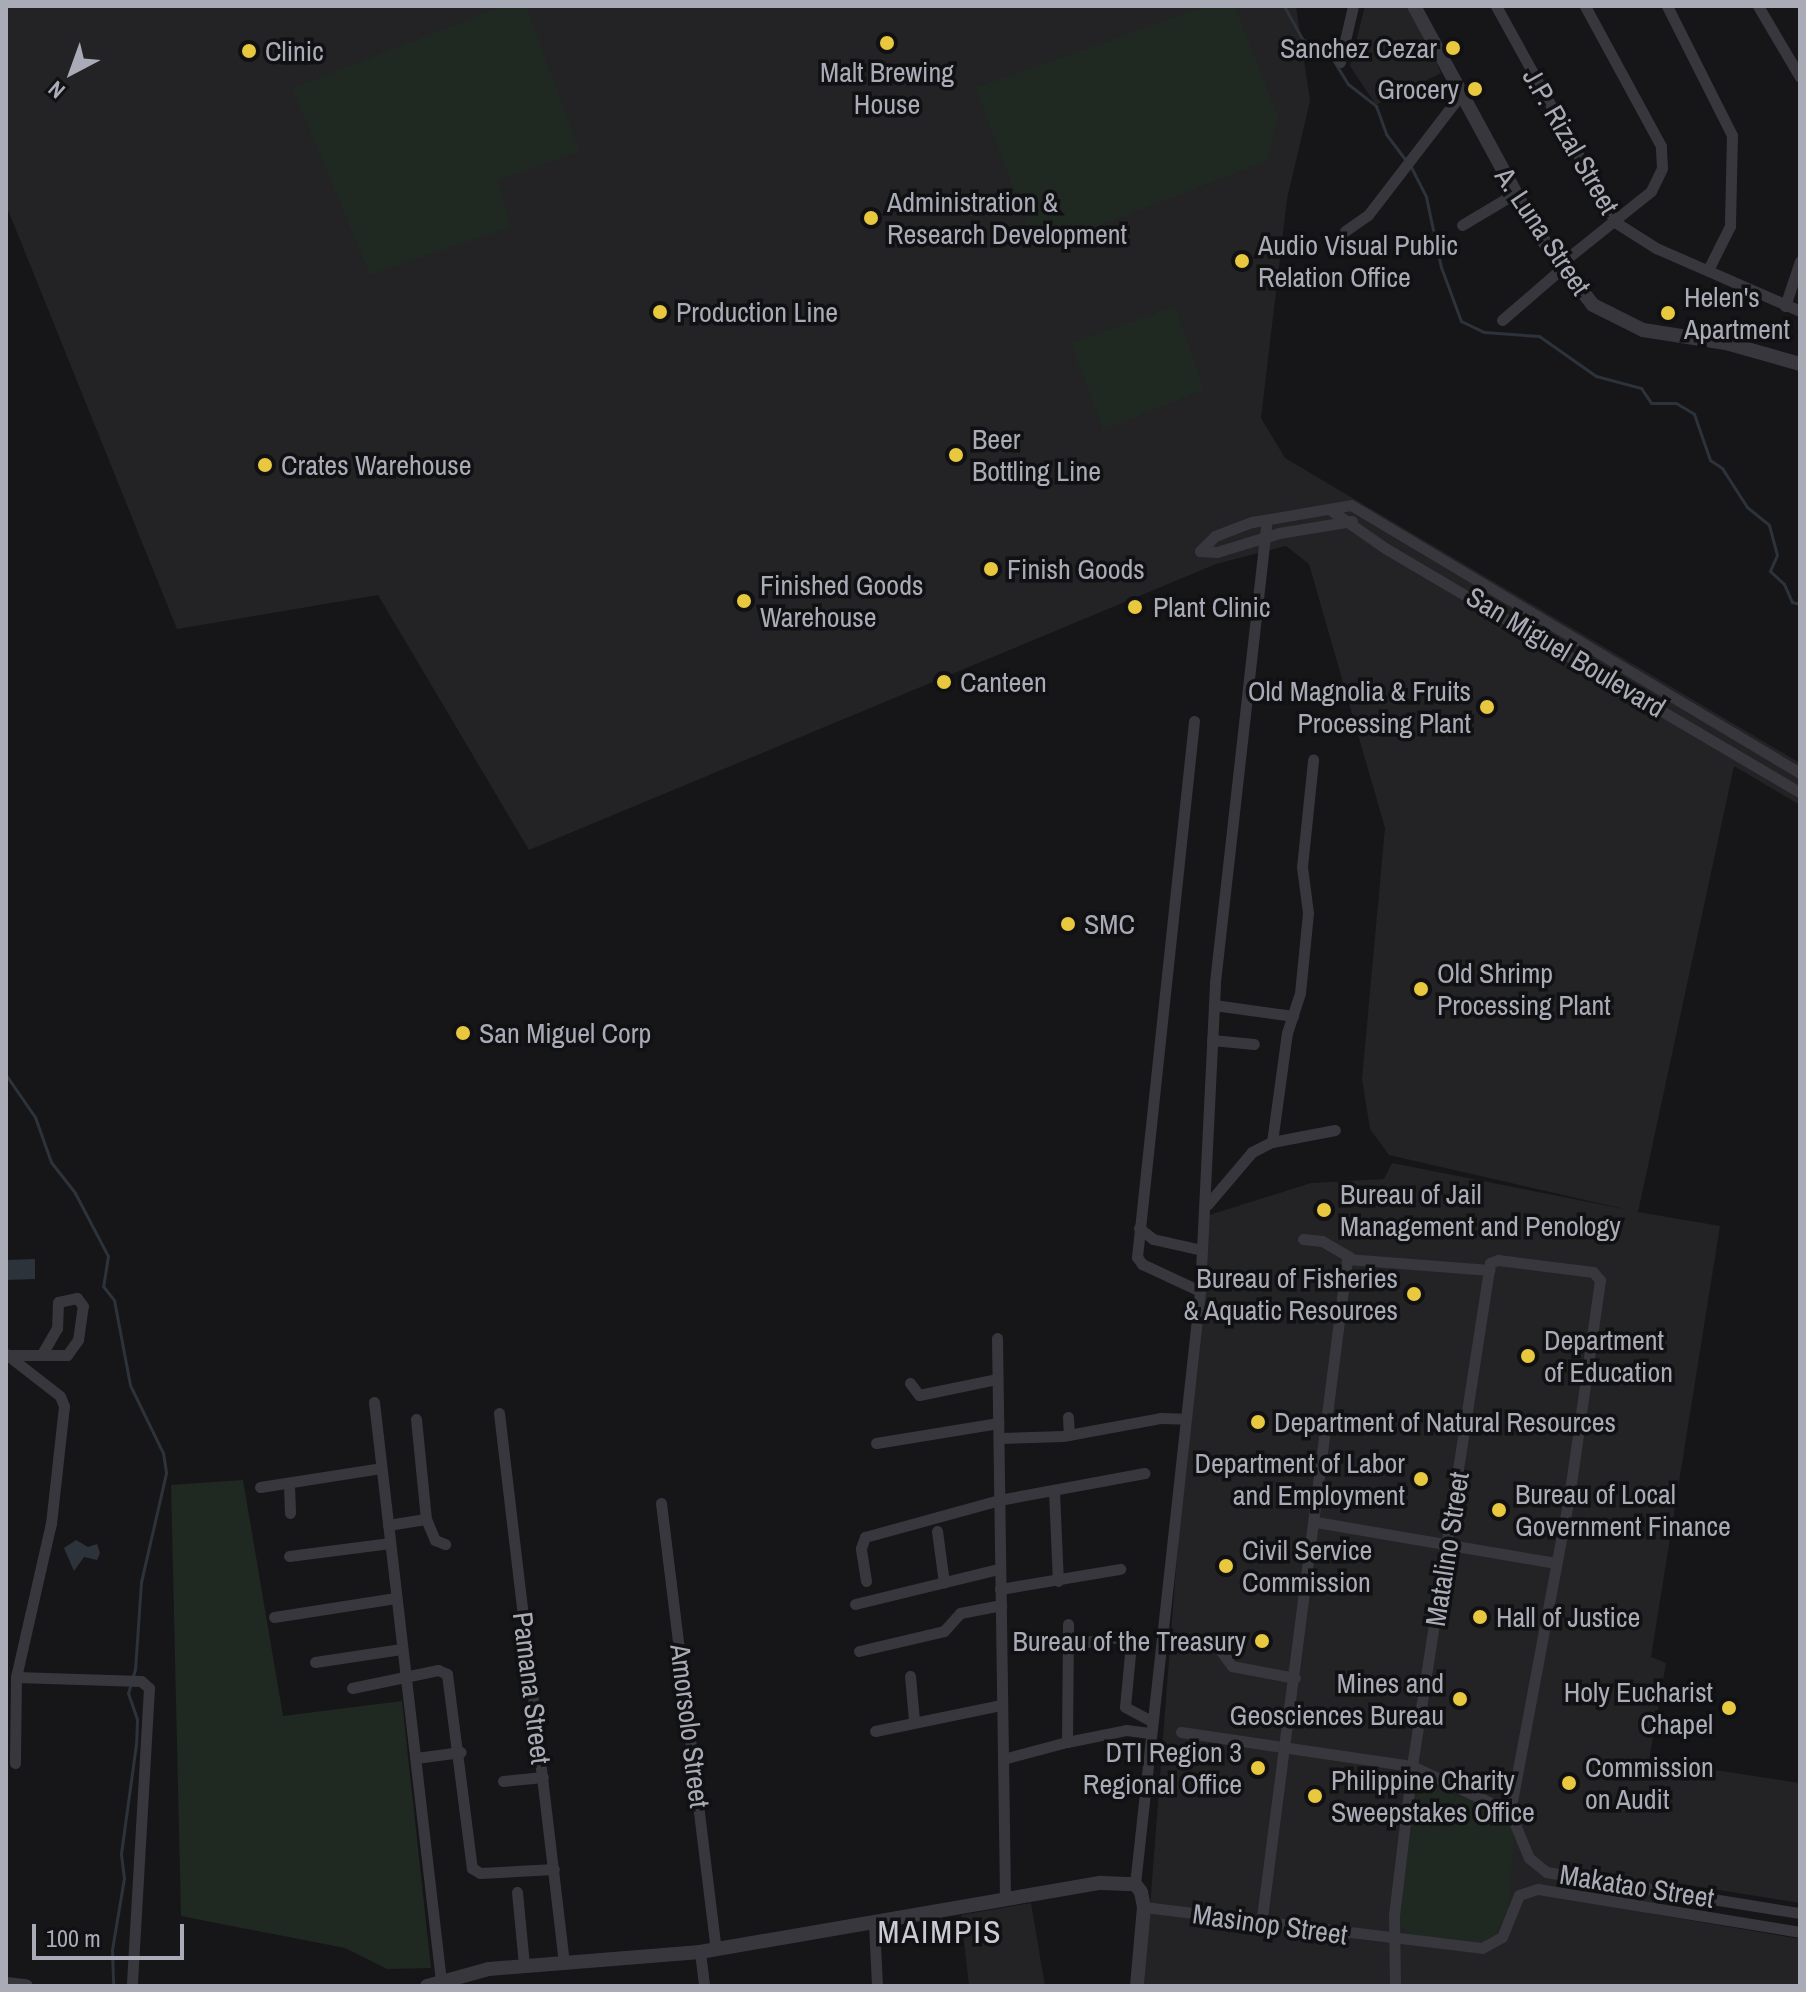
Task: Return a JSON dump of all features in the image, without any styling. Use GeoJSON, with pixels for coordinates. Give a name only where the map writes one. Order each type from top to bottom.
{"type":"FeatureCollection","features":[{"type":"Feature","properties":{"kind":"street"},"geometry":{"type":"LineString","coordinates":[[1340,62],[1353,6]]}},
{"type":"Feature","properties":{"kind":"street","name":"A. Luna Street"},"geometry":{"type":"LineString","coordinates":[[1414,6],[1459,97],[1514,194],[1566,262],[1593,305],[1621,323],[1726,343],[1800,364]]}},
{"type":"Feature","properties":{"kind":"street","name":"J.P. Rizal Street"},"geometry":{"type":"LineString","coordinates":[[1496,6],[1615,222],[1656,248],[1800,311]]}},
{"type":"Feature","properties":{"kind":"street"},"geometry":{"type":"LineString","coordinates":[[1502,320],[1658,184],[1661,146],[1585,6]]}},
{"type":"Feature","properties":{"kind":"street"},"geometry":{"type":"LineString","coordinates":[[1667,6],[1732,135],[1730,226],[1708,270]]}},
{"type":"Feature","properties":{"kind":"street"},"geometry":{"type":"LineString","coordinates":[[1758,6],[1800,77]]}},
{"type":"Feature","properties":{"kind":"street"},"geometry":{"type":"LineString","coordinates":[[1345,231],[1368,215],[1459,97]]}},
{"type":"Feature","properties":{"kind":"street"},"geometry":{"type":"LineString","coordinates":[[1462,225],[1514,194]]}},
{"type":"Feature","properties":{"kind":"street"},"geometry":{"type":"LineString","coordinates":[[1785,306],[1800,261]]}},
{"type":"Feature","properties":{"kind":"street","name":"San Miguel Boulevard"},"geometry":{"type":"LineString","coordinates":[[1332,511],[1351,505],[1800,773]]}},
{"type":"Feature","properties":{"kind":"street"},"geometry":{"type":"LineString","coordinates":[[1332,511],[1267,520],[1215,536],[1200,551],[1217,552],[1265,537],[1367,516]]}},
{"type":"Feature","properties":{"kind":"street","name":"San Miguel Boulevard"},"geometry":{"type":"LineString","coordinates":[[1332,511],[1800,792]]}},
{"type":"Feature","properties":{"kind":"street"},"geometry":{"type":"LineString","coordinates":[[1137,1986],[1144,1907],[1135,1884],[1200,1291],[1207,1206],[1214,1005],[1267,520]]}},
{"type":"Feature","properties":{"kind":"street"},"geometry":{"type":"LineString","coordinates":[[1534,634],[1544,621]]}},
{"type":"Feature","properties":{"kind":"street"},"geometry":{"type":"LineString","coordinates":[[1194,721],[1137,1257],[1142,1264],[1200,1291]]}},
{"type":"Feature","properties":{"kind":"street"},"geometry":{"type":"LineString","coordinates":[[1272,1142],[1293,1016],[1300,993],[1308,913],[1302,867],[1313,760]]}},
{"type":"Feature","properties":{"kind":"street"},"geometry":{"type":"LineString","coordinates":[[1778,781],[1785,763]]}},
{"type":"Feature","properties":{"kind":"street"},"geometry":{"type":"LineString","coordinates":[[1214,1005],[1293,1016]]}},
{"type":"Feature","properties":{"kind":"street"},"geometry":{"type":"LineString","coordinates":[[1212,1040],[1254,1044]]}},
{"type":"Feature","properties":{"kind":"street"},"geometry":{"type":"LineString","coordinates":[[1207,1206],[1252,1152],[1272,1142],[1335,1130]]}},
{"type":"Feature","properties":{"kind":"street"},"geometry":{"type":"LineString","coordinates":[[1139,1228],[1153,1239],[1202,1250]]}},
{"type":"Feature","properties":{"kind":"street"},"geometry":{"type":"LineString","coordinates":[[1303,1239],[1322,1241],[1350,1257],[1490,1270]]}},
{"type":"Feature","properties":{"kind":"street"},"geometry":{"type":"LineString","coordinates":[[1261,1925],[1350,1257]]}},
{"type":"Feature","properties":{"kind":"street","name":"Matalino Street"},"geometry":{"type":"LineString","coordinates":[[1395,1986],[1396,1939],[1412,1766],[1490,1263],[1498,1260],[1598,1276],[1569,1497],[1555,1563]]}},
{"type":"Feature","properties":{"kind":"street"},"geometry":{"type":"LineString","coordinates":[[8,1354],[42,1354],[56,1359],[72,1351],[83,1306],[77,1298],[58,1302],[57,1328],[42,1354]]}},
{"type":"Feature","properties":{"kind":"street"},"geometry":{"type":"LineString","coordinates":[[997,1338],[1005,1900]]}},
{"type":"Feature","properties":{"kind":"street"},"geometry":{"type":"LineString","coordinates":[[8,1354],[60,1396],[64,1406],[51,1523],[16,1677],[15,1763]]}},
{"type":"Feature","properties":{"kind":"street"},"geometry":{"type":"LineString","coordinates":[[910,1383],[919,1395],[997,1379]]}},
{"type":"Feature","properties":{"kind":"street"},"geometry":{"type":"LineString","coordinates":[[374,1402],[404,1678],[416,1758],[434,1983],[524,1965],[716,1950],[1101,1883],[1135,1884]]}},
{"type":"Feature","properties":{"kind":"street","name":"Pamana Street"},"geometry":{"type":"LineString","coordinates":[[499,1413],[564,1963]]}},
{"type":"Feature","properties":{"kind":"street"},"geometry":{"type":"LineString","coordinates":[[1068,1417],[1069,1435]]}},
{"type":"Feature","properties":{"kind":"street"},"geometry":{"type":"LineString","coordinates":[[416,1419],[426,1519],[435,1540],[445,1544]]}},
{"type":"Feature","properties":{"kind":"street"},"geometry":{"type":"LineString","coordinates":[[999,1438],[1069,1435],[1153,1419],[1185,1419]]}},
{"type":"Feature","properties":{"kind":"street"},"geometry":{"type":"LineString","coordinates":[[876,1443],[998,1423]]}},
{"type":"Feature","properties":{"kind":"street"},"geometry":{"type":"LineString","coordinates":[[260,1487],[381,1468]]}},
{"type":"Feature","properties":{"kind":"street"},"geometry":{"type":"LineString","coordinates":[[866,1581],[861,1548],[865,1537],[999,1500],[1145,1473]]}},
{"type":"Feature","properties":{"kind":"street"},"geometry":{"type":"LineString","coordinates":[[289,1484],[290,1513]]}},
{"type":"Feature","properties":{"kind":"street"},"geometry":{"type":"LineString","coordinates":[[1054,1491],[1058,1581]]}},
{"type":"Feature","properties":{"kind":"street","name":"Amorsolo Street"},"geometry":{"type":"LineString","coordinates":[[661,1503],[716,1950]]}},
{"type":"Feature","properties":{"kind":"street"},"geometry":{"type":"LineString","coordinates":[[388,1525],[426,1519]]}},
{"type":"Feature","properties":{"kind":"street"},"geometry":{"type":"LineString","coordinates":[[1181,1732],[1412,1766],[1510,1812],[1555,1563],[1448,1541],[1316,1522]]}},
{"type":"Feature","properties":{"kind":"street"},"geometry":{"type":"LineString","coordinates":[[937,1531],[944,1583]]}},
{"type":"Feature","properties":{"kind":"street"},"geometry":{"type":"LineString","coordinates":[[289,1556],[390,1543]]}},
{"type":"Feature","properties":{"kind":"street"},"geometry":{"type":"LineString","coordinates":[[855,1604],[999,1569]]}},
{"type":"Feature","properties":{"kind":"street"},"geometry":{"type":"LineString","coordinates":[[1000,1589],[1120,1569]]}},
{"type":"Feature","properties":{"kind":"street"},"geometry":{"type":"LineString","coordinates":[[274,1617],[396,1598]]}},
{"type":"Feature","properties":{"kind":"street"},"geometry":{"type":"LineString","coordinates":[[859,1651],[944,1631],[960,1613],[1001,1605]]}},
{"type":"Feature","properties":{"kind":"street"},"geometry":{"type":"LineString","coordinates":[[1067,1742],[1068,1624]]}},
{"type":"Feature","properties":{"kind":"street"},"geometry":{"type":"LineString","coordinates":[[1066,1646],[1113,1637],[1124,1641],[1130,1654],[1125,1707],[1151,1727]]}},
{"type":"Feature","properties":{"kind":"street"},"geometry":{"type":"LineString","coordinates":[[315,1662],[401,1649]]}},
{"type":"Feature","properties":{"kind":"street"},"geometry":{"type":"LineString","coordinates":[[1221,1651],[1232,1666],[1295,1678]]}},
{"type":"Feature","properties":{"kind":"street"},"geometry":{"type":"LineString","coordinates":[[352,1688],[438,1670],[447,1674],[461,1752],[475,1872],[554,1869]]}},
{"type":"Feature","properties":{"kind":"street"},"geometry":{"type":"LineString","coordinates":[[910,1676],[914,1720]]}},
{"type":"Feature","properties":{"kind":"street"},"geometry":{"type":"LineString","coordinates":[[16,1677],[141,1681],[149,1688],[132,1986]]}},
{"type":"Feature","properties":{"kind":"street"},"geometry":{"type":"LineString","coordinates":[[875,1731],[914,1720],[1001,1705]]}},
{"type":"Feature","properties":{"kind":"street"},"geometry":{"type":"LineString","coordinates":[[1003,1759],[1067,1742],[1151,1727]]}},
{"type":"Feature","properties":{"kind":"street"},"geometry":{"type":"LineString","coordinates":[[416,1758],[461,1752]]}},
{"type":"Feature","properties":{"kind":"street"},"geometry":{"type":"LineString","coordinates":[[503,1781],[543,1777]]}},
{"type":"Feature","properties":{"kind":"street","name":"Makatao Street"},"geometry":{"type":"LineString","coordinates":[[1510,1812],[1529,1858],[1546,1872],[1800,1913]]}},
{"type":"Feature","properties":{"kind":"street","name":"Makatao Street"},"geometry":{"type":"LineString","coordinates":[[1525,1891],[1800,1932]]}},
{"type":"Feature","properties":{"kind":"street","name":"Masinop Street"},"geometry":{"type":"LineString","coordinates":[[1144,1907],[1261,1925],[1490,1947],[1502,1937],[1525,1891]]}},
{"type":"Feature","properties":{"kind":"street"},"geometry":{"type":"LineString","coordinates":[[517,1892],[524,1965]]}},
{"type":"Feature","properties":{"kind":"street"},"geometry":{"type":"LineString","coordinates":[[874,1924],[877,1986]]}},
{"type":"Feature","properties":{"kind":"street"},"geometry":{"type":"LineString","coordinates":[[700,1952],[704,1986]]}},
{"type":"Feature","properties":{"kind":"street"},"geometry":{"type":"LineString","coordinates":[[6,1984],[26,1986]]}},
{"type":"Feature","properties":{"kind":"shaded area"},"geometry":{"type":"Polygon","coordinates":[[[6,6],[1296,6],[1310,101],[1287,199],[1261,418],[1285,458],[1800,763],[1800,805],[1734,766],[1638,1212],[1720,1226],[1651,1657],[1666,1663],[1649,1760],[1800,1783],[1800,1903],[1663,1881],[1653,1914],[1800,1939],[1800,1986],[1144,1985],[1203,1217],[1311,1183],[1384,1179],[1392,1163],[1629,1210],[1389,1155],[1370,1129],[1362,1079],[1385,828],[1309,564],[1286,546],[1216,564],[529,850],[378,595],[177,629],[6,205],[6,6]]]}},
{"type":"Feature","properties":{"kind":"shaded area"},"geometry":{"type":"Polygon","coordinates":[[[503,6],[526,6],[580,151],[498,181],[511,227],[370,275],[292,88],[503,6]]]}},
{"type":"Feature","properties":{"kind":"shaded area"},"geometry":{"type":"Polygon","coordinates":[[[1206,6],[1235,6],[1278,116],[1267,161],[1037,250],[975,88],[1206,6]]]}},
{"type":"Feature","properties":{"kind":"shaded area"},"geometry":{"type":"Polygon","coordinates":[[[1365,6],[1411,6],[1441,73],[1376,105],[1350,66],[1365,6]]]}},
{"type":"Feature","properties":{"kind":"shaded area"},"geometry":{"type":"Polygon","coordinates":[[[1175,306],[1204,390],[1103,430],[1071,343],[1175,306]]]}},
{"type":"Feature","properties":{"kind":"shaded area"},"geometry":{"type":"Polygon","coordinates":[[[35,1259],[35,1279],[6,1280],[6,1260],[35,1259]]]}},
{"type":"Feature","properties":{"kind":"shaded area"},"geometry":{"type":"Polygon","coordinates":[[[243,1480],[283,1716],[402,1701],[431,1968],[387,1969],[345,1948],[181,1916],[171,1485],[243,1480]]]}},
{"type":"Feature","properties":{"kind":"shaded area"},"geometry":{"type":"Polygon","coordinates":[[[76,1540],[88,1547],[97,1544],[100,1553],[97,1560],[84,1557],[74,1571],[64,1548],[76,1540]]]}},
{"type":"Feature","properties":{"kind":"shaded area"},"geometry":{"type":"Polygon","coordinates":[[[1428,1786],[1486,1805],[1508,1817],[1515,1833],[1508,1909],[1494,1937],[1478,1944],[1409,1935],[1398,1923],[1415,1802],[1418,1792],[1428,1786]]]}},
{"type":"Feature","properties":{"kind":"shaded area"},"geometry":{"type":"Polygon","coordinates":[[[1031,1903],[1045,1986],[969,1986],[961,1915],[1031,1903]]]}},
{"type":"Feature","properties":{"kind":"waterway"},"geometry":{"type":"LineString","coordinates":[[1284,6],[1303,40],[1324,45],[1348,84],[1376,106],[1386,134],[1405,159]]}},
{"type":"Feature","properties":{"kind":"waterway"},"geometry":{"type":"LineString","coordinates":[[1410,165],[1426,197],[1441,267],[1461,321],[1484,332],[1539,336],[1596,376],[1641,388],[1651,403],[1676,403],[1694,414],[1710,460],[1722,468],[1747,507],[1769,525],[1777,555],[1770,571],[1784,584],[1792,602],[1800,604]]}},
{"type":"Feature","properties":{"kind":"waterway"},"geometry":{"type":"LineString","coordinates":[[6,1075],[35,1117],[51,1162],[75,1193],[108,1256],[103,1286],[114,1300],[130,1385],[163,1453],[166,1473],[141,1582],[135,1669],[128,1693],[137,1719],[136,1744],[121,1854],[124,1878],[112,1950],[113,1986]]}},
{"type":"Feature","properties":{"kind":"place","name":"Malt Brewing House"},"geometry":{"type":"Point","coordinates":[887,43]}},
{"type":"Feature","properties":{"kind":"place","name":"Sanchez Cezar"},"geometry":{"type":"Point","coordinates":[1453,48]}},
{"type":"Feature","properties":{"kind":"place","name":"Clinic"},"geometry":{"type":"Point","coordinates":[249,51]}},
{"type":"Feature","properties":{"kind":"place","name":"Grocery"},"geometry":{"type":"Point","coordinates":[1475,89]}},
{"type":"Feature","properties":{"kind":"place","name":"Administration & Research Development"},"geometry":{"type":"Point","coordinates":[871,218]}},
{"type":"Feature","properties":{"kind":"place","name":"Audio Visual Public Relation Office"},"geometry":{"type":"Point","coordinates":[1242,261]}},
{"type":"Feature","properties":{"kind":"place","name":"Production Line"},"geometry":{"type":"Point","coordinates":[660,312]}},
{"type":"Feature","properties":{"kind":"place","name":"Helen's Apartment"},"geometry":{"type":"Point","coordinates":[1668,313]}},
{"type":"Feature","properties":{"kind":"place","name":"Beer Bottling Line"},"geometry":{"type":"Point","coordinates":[956,455]}},
{"type":"Feature","properties":{"kind":"place","name":"Crates Warehouse"},"geometry":{"type":"Point","coordinates":[265,465]}},
{"type":"Feature","properties":{"kind":"place","name":"Finish Goods"},"geometry":{"type":"Point","coordinates":[991,569]}},
{"type":"Feature","properties":{"kind":"place","name":"Finished Goods Warehouse"},"geometry":{"type":"Point","coordinates":[744,601]}},
{"type":"Feature","properties":{"kind":"place","name":"Plant Clinic"},"geometry":{"type":"Point","coordinates":[1135,607]}},
{"type":"Feature","properties":{"kind":"place","name":"Canteen"},"geometry":{"type":"Point","coordinates":[944,682]}},
{"type":"Feature","properties":{"kind":"place","name":"Old Magnolia & Fruits Processing Plant"},"geometry":{"type":"Point","coordinates":[1487,707]}},
{"type":"Feature","properties":{"kind":"place","name":"SMC"},"geometry":{"type":"Point","coordinates":[1068,924]}},
{"type":"Feature","properties":{"kind":"place","name":"Old Shrimp Processing Plant"},"geometry":{"type":"Point","coordinates":[1421,989]}},
{"type":"Feature","properties":{"kind":"place","name":"San Miguel Corp"},"geometry":{"type":"Point","coordinates":[463,1033]}},
{"type":"Feature","properties":{"kind":"place","name":"Bureau of Jail Management and Penology"},"geometry":{"type":"Point","coordinates":[1324,1210]}},
{"type":"Feature","properties":{"kind":"place","name":"Bureau of Fisheries & Aquatic Resources"},"geometry":{"type":"Point","coordinates":[1414,1294]}},
{"type":"Feature","properties":{"kind":"place","name":"Department of Education"},"geometry":{"type":"Point","coordinates":[1528,1356]}},
{"type":"Feature","properties":{"kind":"place","name":"Department of Natural Resources"},"geometry":{"type":"Point","coordinates":[1258,1422]}},
{"type":"Feature","properties":{"kind":"place","name":"Department of Labor and Employment"},"geometry":{"type":"Point","coordinates":[1421,1479]}},
{"type":"Feature","properties":{"kind":"place","name":"Bureau of Local Government Finance"},"geometry":{"type":"Point","coordinates":[1499,1510]}},
{"type":"Feature","properties":{"kind":"place","name":"Civil Service Commission"},"geometry":{"type":"Point","coordinates":[1226,1566]}},
{"type":"Feature","properties":{"kind":"place","name":"Hall of Justice"},"geometry":{"type":"Point","coordinates":[1480,1617]}},
{"type":"Feature","properties":{"kind":"place","name":"Bureau of the Treasury"},"geometry":{"type":"Point","coordinates":[1262,1641]}},
{"type":"Feature","properties":{"kind":"place","name":"Mines and Geosciences Bureau"},"geometry":{"type":"Point","coordinates":[1460,1699]}},
{"type":"Feature","properties":{"kind":"place","name":"Holy Eucharist Chapel"},"geometry":{"type":"Point","coordinates":[1729,1708]}},
{"type":"Feature","properties":{"kind":"place","name":"DTI Region 3 Regional Office"},"geometry":{"type":"Point","coordinates":[1258,1768]}},
{"type":"Feature","properties":{"kind":"place","name":"Commission on Audit"},"geometry":{"type":"Point","coordinates":[1569,1783]}},
{"type":"Feature","properties":{"kind":"place","name":"Philippine Charity Sweepstakes Office"},"geometry":{"type":"Point","coordinates":[1315,1796]}},
{"type":"Feature","properties":{"kind":"district","name":"MAIMPIS"},"geometry":{"type":"Point","coordinates":[940,1932]}}]}
